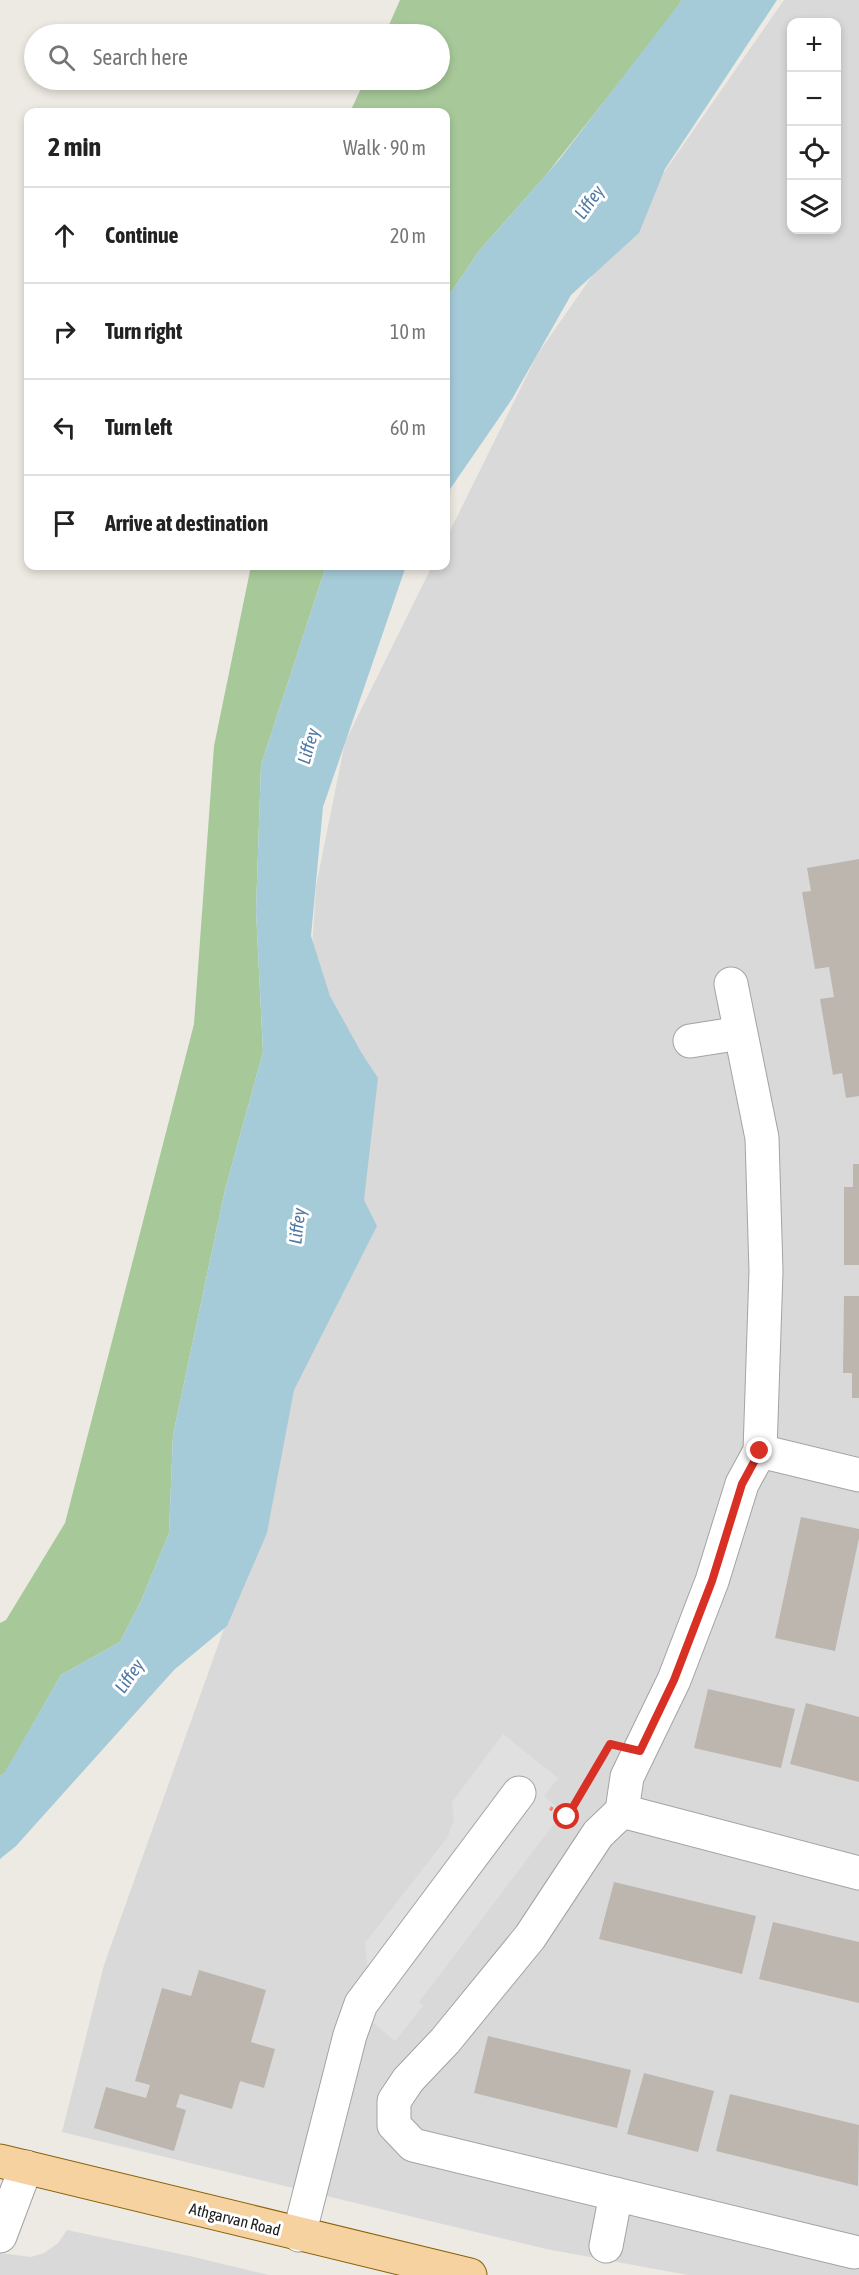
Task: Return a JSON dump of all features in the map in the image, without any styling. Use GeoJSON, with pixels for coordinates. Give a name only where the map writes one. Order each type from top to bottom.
{"type":"FeatureCollection","features":[{"type":"Feature","properties":{"kind":"main road","name":"Athgarvan Road"},"geometry":{"type":"LineString","coordinates":[[13,2164],[470,2275]]}},
{"type":"Feature","properties":{"kind":"street"},"geometry":{"type":"LineString","coordinates":[[731,984],[762,1138],[766,1271],[760,1451],[742,1484],[712,1581],[674,1680],[627,1777],[622,1811],[598,1834],[530,1937],[445,2041],[408,2080],[394,2101],[394,2125],[413,2145],[854,2252]]}},
{"type":"Feature","properties":{"kind":"street"},"geometry":{"type":"LineString","coordinates":[[690,1041],[741,1033]]}},
{"type":"Feature","properties":{"kind":"street"},"geometry":{"type":"LineString","coordinates":[[760,1451],[859,1475]]}},
{"type":"Feature","properties":{"kind":"street"},"geometry":{"type":"LineString","coordinates":[[299,2235],[350,2035],[362,2004],[519,1793]]}},
{"type":"Feature","properties":{"kind":"street"},"geometry":{"type":"LineString","coordinates":[[622,1811],[859,1873]]}},
{"type":"Feature","properties":{"kind":"street"},"geometry":{"type":"LineString","coordinates":[[0,2236],[13,2164]]}},
{"type":"Feature","properties":{"kind":"street"},"geometry":{"type":"LineString","coordinates":[[606,2246],[616,2194]]}},
{"type":"Feature","properties":{"kind":"path"},"geometry":{"type":"LineString","coordinates":[[519,1793],[567,1817],[589,1780]]}},
{"type":"Feature","properties":{"kind":"shaded area"},"geometry":{"type":"Polygon","coordinates":[[[784,0],[859,0],[859,2275],[688,2275],[546,2249],[62,2132],[104,1965],[277,1480],[316,886],[345,742],[430,570],[450,570],[450,531],[537,355],[784,0]]]}},
{"type":"Feature","properties":{"kind":"shaded area"},"geometry":{"type":"Polygon","coordinates":[[[503,1734],[558,1778],[544,1796],[563,1812],[419,2002],[423,2006],[395,2041],[347,2001],[368,1972],[365,1943],[447,1838],[454,1820],[452,1802],[503,1734]]]}},
{"type":"Feature","properties":{"kind":"shaded area"},"geometry":{"type":"Polygon","coordinates":[[[67,2230],[269,2275],[0,2275],[0,2253],[31,2257],[44,2253],[58,2243],[67,2230]]]}},
{"type":"Feature","properties":{"kind":"green space"},"geometry":{"type":"Polygon","coordinates":[[[400,0],[682,0],[546,175],[479,251],[450,294],[450,108],[352,108],[360,90],[450,90],[450,24],[389,24],[400,0]]]}},
{"type":"Feature","properties":{"kind":"green space"},"geometry":{"type":"Polygon","coordinates":[[[250,570],[325,570],[261,765],[256,911],[263,1052],[225,1190],[173,1435],[169,1533],[141,1601],[120,1642],[61,1675],[5,1773],[0,1776],[0,1623],[6,1620],[65,1523],[194,1024],[214,746],[250,570]]]}},
{"type":"Feature","properties":{"kind":"water","name":"Liffey"},"geometry":{"type":"Polygon","coordinates":[[[682,0],[777,0],[665,169],[639,233],[571,295],[512,399],[450,489],[450,294],[479,251],[559,160],[682,0]]]}},
{"type":"Feature","properties":{"kind":"water","name":"Liffey"},"geometry":{"type":"Polygon","coordinates":[[[325,570],[405,570],[323,807],[311,936],[330,996],[378,1078],[364,1200],[377,1226],[294,1390],[267,1533],[227,1626],[174,1670],[16,1846],[0,1859],[0,1776],[5,1772],[61,1675],[120,1642],[141,1601],[169,1533],[173,1435],[225,1190],[263,1052],[256,911],[261,765],[325,570]]]}},
{"type":"Feature","properties":{"kind":"building"},"geometry":{"type":"Polygon","coordinates":[[[859,859],[859,1096],[846,1098],[842,1073],[833,1075],[820,999],[834,997],[829,967],[815,969],[802,892],[811,891],[807,868],[859,859]]]}},
{"type":"Feature","properties":{"kind":"building"},"geometry":{"type":"Polygon","coordinates":[[[853,1164],[859,1164],[859,1265],[844,1265],[844,1187],[853,1187],[853,1164]]]}},
{"type":"Feature","properties":{"kind":"building"},"geometry":{"type":"Polygon","coordinates":[[[844,1296],[859,1296],[859,1398],[852,1398],[852,1373],[843,1373],[844,1296]]]}},
{"type":"Feature","properties":{"kind":"building"},"geometry":{"type":"Polygon","coordinates":[[[801,1517],[859,1529],[835,1651],[775,1638],[801,1517]]]}},
{"type":"Feature","properties":{"kind":"building"},"geometry":{"type":"Polygon","coordinates":[[[708,1689],[795,1709],[781,1768],[694,1748],[708,1689]]]}},
{"type":"Feature","properties":{"kind":"building"},"geometry":{"type":"Polygon","coordinates":[[[806,1703],[859,1717],[859,1782],[790,1764],[806,1703]]]}},
{"type":"Feature","properties":{"kind":"building"},"geometry":{"type":"Polygon","coordinates":[[[614,1882],[756,1916],[742,1974],[599,1939],[614,1882]]]}},
{"type":"Feature","properties":{"kind":"building"},"geometry":{"type":"Polygon","coordinates":[[[773,1922],[859,1942],[859,2003],[759,1979],[773,1922]]]}},
{"type":"Feature","properties":{"kind":"building"},"geometry":{"type":"Polygon","coordinates":[[[199,1970],[266,1990],[251,2042],[275,2049],[264,2088],[240,2081],[232,2109],[180,2094],[176,2107],[186,2110],[174,2151],[94,2128],[106,2087],[146,2098],[150,2085],[135,2081],[162,1988],[191,1996],[199,1970]]]}},
{"type":"Feature","properties":{"kind":"building"},"geometry":{"type":"Polygon","coordinates":[[[488,2036],[631,2070],[617,2128],[474,2093],[488,2036]]]}},
{"type":"Feature","properties":{"kind":"building"},"geometry":{"type":"Polygon","coordinates":[[[644,2073],[714,2091],[698,2152],[627,2134],[644,2073]]]}},
{"type":"Feature","properties":{"kind":"building"},"geometry":{"type":"Polygon","coordinates":[[[730,2094],[859,2125],[858,2186],[716,2151],[730,2094]]]}},
{"type":"Feature","properties":{"kind":"route"},"geometry":{"type":"LineString","coordinates":[[567,1817],[610,1744],[640,1751],[674,1680],[712,1581],[742,1484],[760,1451]]}}]}
